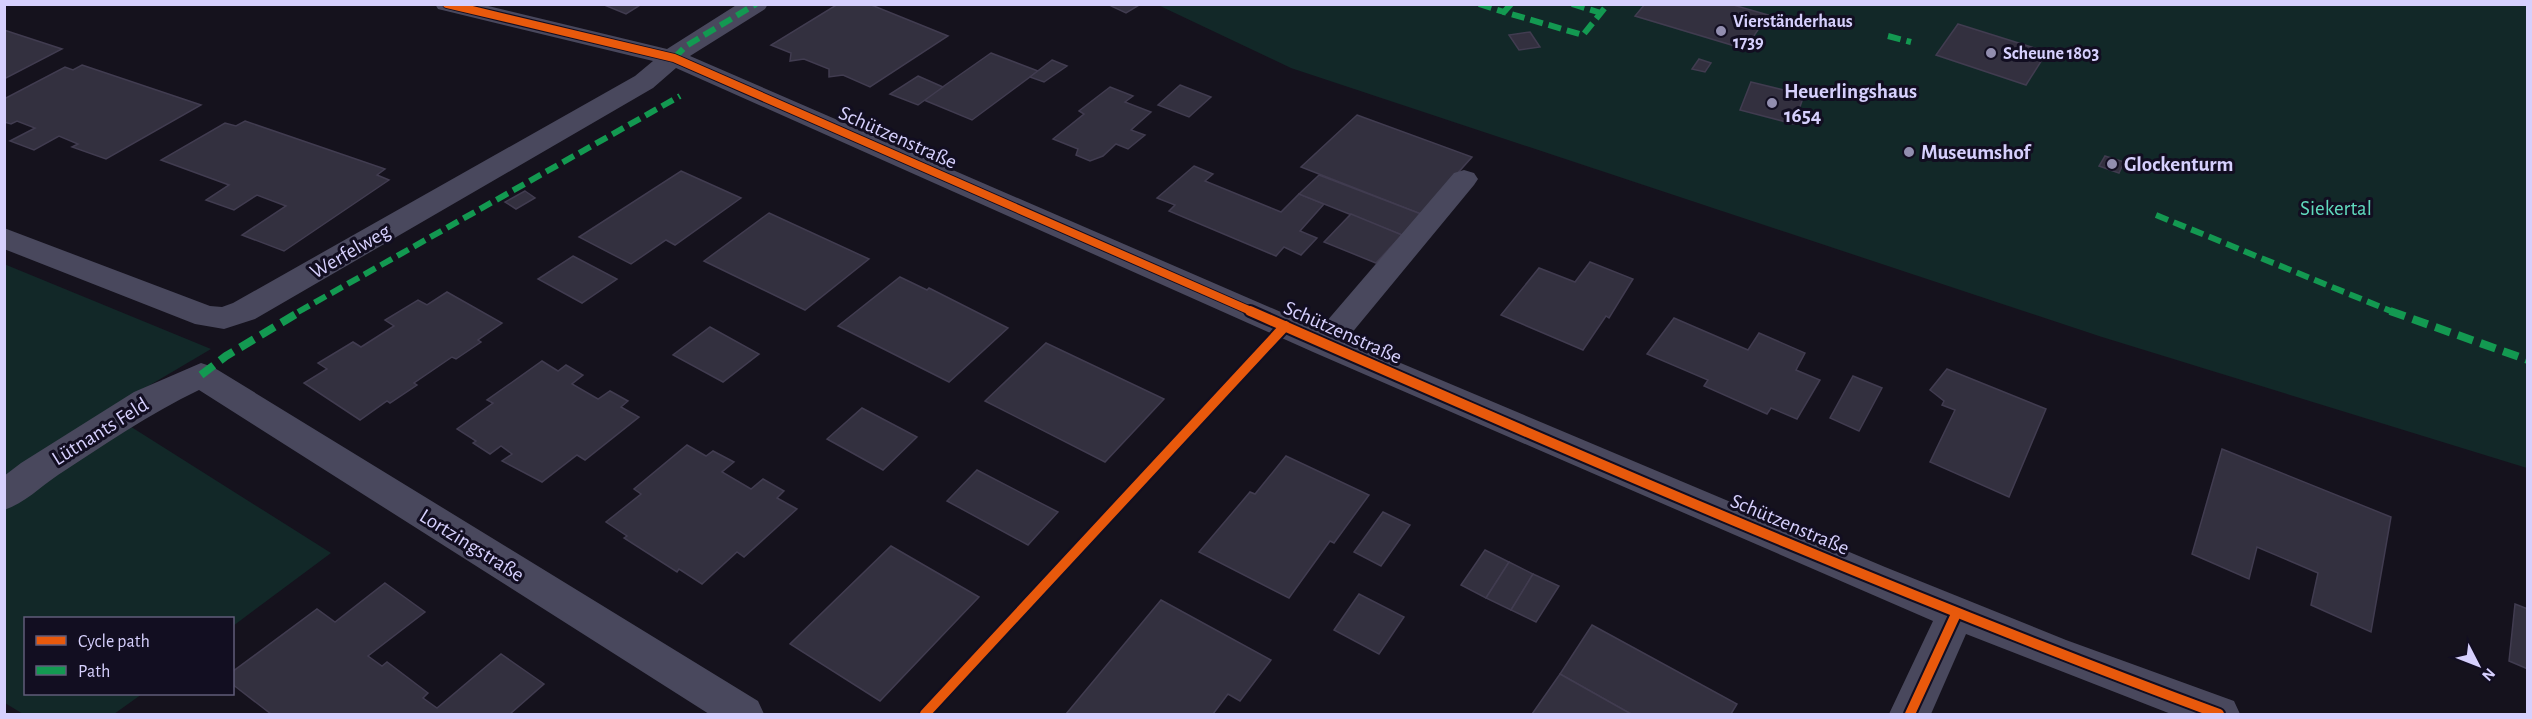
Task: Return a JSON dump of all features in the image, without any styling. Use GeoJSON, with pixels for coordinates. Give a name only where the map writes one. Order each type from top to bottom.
{"type":"FeatureCollection","features":[{"type":"Feature","properties":{"kind":"street","name":"Schützenstraße"},"geometry":{"type":"LineString","coordinates":[[447,4],[674,58],[1325,344],[1956,614],[2219,714]]}},
{"type":"Feature","properties":{"kind":"street","name":"Werfelweg"},"geometry":{"type":"LineString","coordinates":[[4,238],[206,316],[224,318],[244,311],[644,82],[686,46],[756,4]]}},
{"type":"Feature","properties":{"kind":"street"},"geometry":{"type":"LineString","coordinates":[[1325,344],[1464,180]]}},
{"type":"Feature","properties":{"kind":"street","name":"Lütnants Feld"},"geometry":{"type":"LineString","coordinates":[[4,496],[34,473],[146,401],[201,375]]}},
{"type":"Feature","properties":{"kind":"street","name":"Lortzingstraße"},"geometry":{"type":"LineString","coordinates":[[201,375],[743,714]]}},
{"type":"Feature","properties":{"kind":"street"},"geometry":{"type":"LineString","coordinates":[[1910,714],[1956,614]]}},
{"type":"Feature","properties":{"kind":"green space","name":"Siekertal"},"geometry":{"type":"Polygon","coordinates":[[[1158,5],[2527,5],[2527,468],[2102,337],[1291,68],[1158,5]]]}},
{"type":"Feature","properties":{"kind":"green space"},"geometry":{"type":"Polygon","coordinates":[[[4,264],[211,349],[106,411],[331,553],[234,625],[234,617],[24,617],[24,695],[141,695],[114,714],[23,714],[5,703],[4,264]]]}},
{"type":"Feature","properties":{"kind":"building"},"geometry":{"type":"Polygon","coordinates":[[[602,4],[642,4],[626,14],[602,4]]]}},
{"type":"Feature","properties":{"kind":"building"},"geometry":{"type":"Polygon","coordinates":[[[838,4],[869,4],[948,36],[870,87],[843,75],[829,77],[829,69],[804,59],[790,61],[791,53],[771,45],[838,4]]]}},
{"type":"Feature","properties":{"kind":"building"},"geometry":{"type":"Polygon","coordinates":[[[1141,4],[1126,13],[1111,6],[1141,4]]]}},
{"type":"Feature","properties":{"kind":"building","name":"Vierständerhaus 1739"},"geometry":{"type":"Polygon","coordinates":[[[1645,4],[1730,4],[1768,15],[1745,49],[1635,16],[1645,4]]]}},
{"type":"Feature","properties":{"kind":"building","name":"Scheune 1803"},"geometry":{"type":"Polygon","coordinates":[[[1958,24],[2047,52],[2026,85],[1936,55],[1958,24]]]}},
{"type":"Feature","properties":{"kind":"building"},"geometry":{"type":"Polygon","coordinates":[[[4,30],[62,49],[4,79],[4,30]]]}},
{"type":"Feature","properties":{"kind":"building"},"geometry":{"type":"Polygon","coordinates":[[[1530,32],[1540,47],[1519,50],[1509,35],[1530,32]]]}},
{"type":"Feature","properties":{"kind":"building"},"geometry":{"type":"Polygon","coordinates":[[[991,53],[1038,71],[972,120],[924,100],[991,53]]]}},
{"type":"Feature","properties":{"kind":"building"},"geometry":{"type":"Polygon","coordinates":[[[1699,59],[1711,63],[1705,72],[1692,69],[1699,59]]]}},
{"type":"Feature","properties":{"kind":"building"},"geometry":{"type":"Polygon","coordinates":[[[1052,60],[1067,66],[1044,82],[1030,77],[1052,60]]]}},
{"type":"Feature","properties":{"kind":"building"},"geometry":{"type":"Polygon","coordinates":[[[82,65],[201,105],[106,159],[72,147],[78,144],[59,136],[34,150],[10,141],[35,128],[17,121],[11,124],[4,122],[4,99],[65,67],[73,70],[82,65]]]}},
{"type":"Feature","properties":{"kind":"building"},"geometry":{"type":"Polygon","coordinates":[[[918,76],[943,87],[918,105],[890,94],[918,76]]]}},
{"type":"Feature","properties":{"kind":"building","name":"Heuerlingshaus 1654"},"geometry":{"type":"Polygon","coordinates":[[[1751,82],[1804,95],[1794,124],[1740,110],[1751,82]]]}},
{"type":"Feature","properties":{"kind":"building"},"geometry":{"type":"Polygon","coordinates":[[[1180,85],[1211,97],[1189,117],[1158,105],[1180,85]]]}},
{"type":"Feature","properties":{"kind":"building"},"geometry":{"type":"Polygon","coordinates":[[[1110,87],[1133,96],[1125,102],[1151,112],[1131,130],[1145,135],[1128,149],[1116,144],[1103,156],[1090,161],[1076,155],[1078,149],[1053,139],[1084,114],[1079,111],[1110,87]]]}},
{"type":"Feature","properties":{"kind":"building"},"geometry":{"type":"Polygon","coordinates":[[[1357,115],[1472,157],[1421,214],[1301,167],[1357,115]]]}},
{"type":"Feature","properties":{"kind":"building"},"geometry":{"type":"Polygon","coordinates":[[[245,121],[385,169],[377,175],[389,180],[284,251],[242,235],[286,206],[257,195],[234,210],[206,200],[229,185],[161,160],[225,123],[236,126],[245,121]]]}},
{"type":"Feature","properties":{"kind":"building","name":"Glockenturm"},"geometry":{"type":"Polygon","coordinates":[[[2105,156],[2124,162],[2119,173],[2099,166],[2105,156]]]}},
{"type":"Feature","properties":{"kind":"building"},"geometry":{"type":"Polygon","coordinates":[[[1194,166],[1213,174],[1205,181],[1281,212],[1299,194],[1324,204],[1300,231],[1317,238],[1301,255],[1284,247],[1276,256],[1169,211],[1175,205],[1157,198],[1194,166]]]}},
{"type":"Feature","properties":{"kind":"building"},"geometry":{"type":"Polygon","coordinates":[[[681,171],[741,198],[675,245],[666,240],[631,264],[579,237],[681,171]]]}},
{"type":"Feature","properties":{"kind":"building"},"geometry":{"type":"Polygon","coordinates":[[[1319,175],[1421,214],[1402,235],[1299,194],[1319,175]]]}},
{"type":"Feature","properties":{"kind":"building"},"geometry":{"type":"Polygon","coordinates":[[[525,191],[535,198],[516,209],[505,202],[525,191]]]}},
{"type":"Feature","properties":{"kind":"building"},"geometry":{"type":"Polygon","coordinates":[[[769,213],[869,259],[805,310],[704,261],[769,213]]]}},
{"type":"Feature","properties":{"kind":"building"},"geometry":{"type":"Polygon","coordinates":[[[1351,214],[1402,235],[1376,263],[1324,242],[1351,214]]]}},
{"type":"Feature","properties":{"kind":"building"},"geometry":{"type":"Polygon","coordinates":[[[573,256],[617,279],[582,303],[538,279],[573,256]]]}},
{"type":"Feature","properties":{"kind":"building"},"geometry":{"type":"Polygon","coordinates":[[[1590,262],[1633,279],[1609,318],[1606,316],[1583,350],[1501,315],[1539,268],[1575,282],[1590,262]]]}},
{"type":"Feature","properties":{"kind":"building"},"geometry":{"type":"Polygon","coordinates":[[[900,277],[927,290],[929,288],[1008,328],[949,382],[838,326],[900,277]]]}},
{"type":"Feature","properties":{"kind":"building"},"geometry":{"type":"Polygon","coordinates":[[[447,292],[502,323],[478,340],[481,342],[456,359],[452,357],[414,383],[417,385],[390,403],[387,401],[360,420],[304,383],[327,369],[318,363],[353,342],[361,347],[394,326],[385,320],[418,300],[427,305],[447,292]]]}},
{"type":"Feature","properties":{"kind":"building"},"geometry":{"type":"Polygon","coordinates":[[[1674,318],[1748,350],[1759,333],[1805,353],[1796,370],[1820,380],[1797,419],[1771,408],[1767,414],[1704,386],[1708,380],[1647,354],[1674,318]]]}},
{"type":"Feature","properties":{"kind":"building"},"geometry":{"type":"Polygon","coordinates":[[[710,327],[759,354],[723,382],[673,355],[710,327]]]}},
{"type":"Feature","properties":{"kind":"building"},"geometry":{"type":"Polygon","coordinates":[[[1046,343],[1164,399],[1105,462],[985,401],[1046,343]]]}},
{"type":"Feature","properties":{"kind":"building"},"geometry":{"type":"Polygon","coordinates":[[[542,361],[558,371],[566,365],[583,375],[572,384],[598,399],[610,391],[628,401],[621,407],[639,417],[585,460],[577,455],[542,482],[502,461],[512,454],[501,446],[490,454],[473,443],[476,441],[457,429],[493,403],[487,400],[542,361]]]}},
{"type":"Feature","properties":{"kind":"building"},"geometry":{"type":"Polygon","coordinates":[[[1947,369],[2046,409],[2009,497],[1930,462],[1955,410],[1942,405],[1944,401],[1930,390],[1947,369]]]}},
{"type":"Feature","properties":{"kind":"building"},"geometry":{"type":"Polygon","coordinates":[[[1853,376],[1882,388],[1859,431],[1830,418],[1853,376]]]}},
{"type":"Feature","properties":{"kind":"building"},"geometry":{"type":"Polygon","coordinates":[[[862,408],[917,437],[883,470],[827,439],[862,408]]]}},
{"type":"Feature","properties":{"kind":"building"},"geometry":{"type":"Polygon","coordinates":[[[687,445],[706,456],[713,451],[734,462],[722,472],[751,489],[763,479],[784,491],[777,498],[797,509],[744,557],[737,552],[702,584],[679,569],[677,572],[624,538],[627,536],[606,522],[641,494],[634,489],[687,445]]]}},
{"type":"Feature","properties":{"kind":"building"},"geometry":{"type":"Polygon","coordinates":[[[2222,449],[2391,517],[2371,632],[2311,605],[2318,573],[2257,547],[2249,579],[2192,554],[2222,449]]]}},
{"type":"Feature","properties":{"kind":"building"},"geometry":{"type":"Polygon","coordinates":[[[1286,456],[1369,495],[1334,543],[1330,541],[1289,598],[1199,552],[1250,492],[1255,494],[1286,456]]]}},
{"type":"Feature","properties":{"kind":"building"},"geometry":{"type":"Polygon","coordinates":[[[977,470],[1058,512],[1028,545],[947,501],[977,470]]]}},
{"type":"Feature","properties":{"kind":"building"},"geometry":{"type":"Polygon","coordinates":[[[1383,512],[1410,525],[1381,566],[1354,552],[1383,512]]]}},
{"type":"Feature","properties":{"kind":"building"},"geometry":{"type":"Polygon","coordinates":[[[891,546],[979,597],[880,701],[790,644],[891,546]]]}},
{"type":"Feature","properties":{"kind":"building"},"geometry":{"type":"Polygon","coordinates":[[[1485,550],[1509,562],[1486,598],[1461,585],[1485,550]]]}},
{"type":"Feature","properties":{"kind":"building"},"geometry":{"type":"Polygon","coordinates":[[[1509,562],[1533,574],[1511,610],[1486,598],[1509,562]]]}},
{"type":"Feature","properties":{"kind":"building"},"geometry":{"type":"Polygon","coordinates":[[[1533,574],[1559,586],[1536,622],[1511,610],[1533,574]]]}},
{"type":"Feature","properties":{"kind":"building"},"geometry":{"type":"Polygon","coordinates":[[[385,583],[425,612],[368,656],[382,666],[387,662],[428,693],[423,698],[437,708],[501,654],[544,684],[510,714],[271,714],[234,686],[234,671],[317,609],[335,622],[385,583]]]}},
{"type":"Feature","properties":{"kind":"building"},"geometry":{"type":"Polygon","coordinates":[[[1359,594],[1404,617],[1379,654],[1334,630],[1359,594]]]}},
{"type":"Feature","properties":{"kind":"building"},"geometry":{"type":"Polygon","coordinates":[[[1161,600],[1271,660],[1240,701],[1228,694],[1213,714],[1066,714],[1161,600]]]}},
{"type":"Feature","properties":{"kind":"building"},"geometry":{"type":"Polygon","coordinates":[[[2515,604],[2528,609],[2528,669],[2509,661],[2515,604]]]}},
{"type":"Feature","properties":{"kind":"building"},"geometry":{"type":"Polygon","coordinates":[[[1592,625],[1737,704],[1731,714],[1631,714],[1560,674],[1592,625]]]}},
{"type":"Feature","properties":{"kind":"building"},"geometry":{"type":"Polygon","coordinates":[[[1560,674],[1631,714],[1532,714],[1560,674]]]}},
{"type":"Feature","properties":{"kind":"marked path"},"geometry":{"type":"LineString","coordinates":[[674,58],[686,46],[756,4]]}},
{"type":"Feature","properties":{"kind":"marked path"},"geometry":{"type":"LineString","coordinates":[[1479,4],[1504,12]]}},
{"type":"Feature","properties":{"kind":"marked path"},"geometry":{"type":"LineString","coordinates":[[1511,4],[1504,12],[1583,35],[1608,4]]}},
{"type":"Feature","properties":{"kind":"marked path"},"geometry":{"type":"LineString","coordinates":[[1572,4],[1601,13]]}},
{"type":"Feature","properties":{"kind":"marked path"},"geometry":{"type":"LineString","coordinates":[[1888,36],[1911,42]]}},
{"type":"Feature","properties":{"kind":"marked path"},"geometry":{"type":"LineString","coordinates":[[201,375],[226,356],[271,328],[680,96]]}},
{"type":"Feature","properties":{"kind":"marked path"},"geometry":{"type":"LineString","coordinates":[[2156,215],[2424,325],[2528,360]]}},
{"type":"Feature","properties":{"kind":"cycle path"},"geometry":{"type":"LineString","coordinates":[[447,4],[674,58],[1325,344],[1871,578],[2052,652],[2219,714]]}},
{"type":"Feature","properties":{"kind":"cycle path"},"geometry":{"type":"LineString","coordinates":[[925,714],[1285,326]]}},
{"type":"Feature","properties":{"kind":"cycle path"},"geometry":{"type":"LineString","coordinates":[[1910,714],[1956,614]]}},
{"type":"Feature","properties":{"kind":"place","name":"Vierständerhaus 1739"},"geometry":{"type":"Point","coordinates":[1721,31]}},
{"type":"Feature","properties":{"kind":"place","name":"Scheune 1803"},"geometry":{"type":"Point","coordinates":[1991,53]}},
{"type":"Feature","properties":{"kind":"place","name":"Heuerlingshaus 1654"},"geometry":{"type":"Point","coordinates":[1772,103]}},
{"type":"Feature","properties":{"kind":"place","name":"Museumshof"},"geometry":{"type":"Point","coordinates":[1909,152]}},
{"type":"Feature","properties":{"kind":"place","name":"Glockenturm"},"geometry":{"type":"Point","coordinates":[2112,164]}}]}
